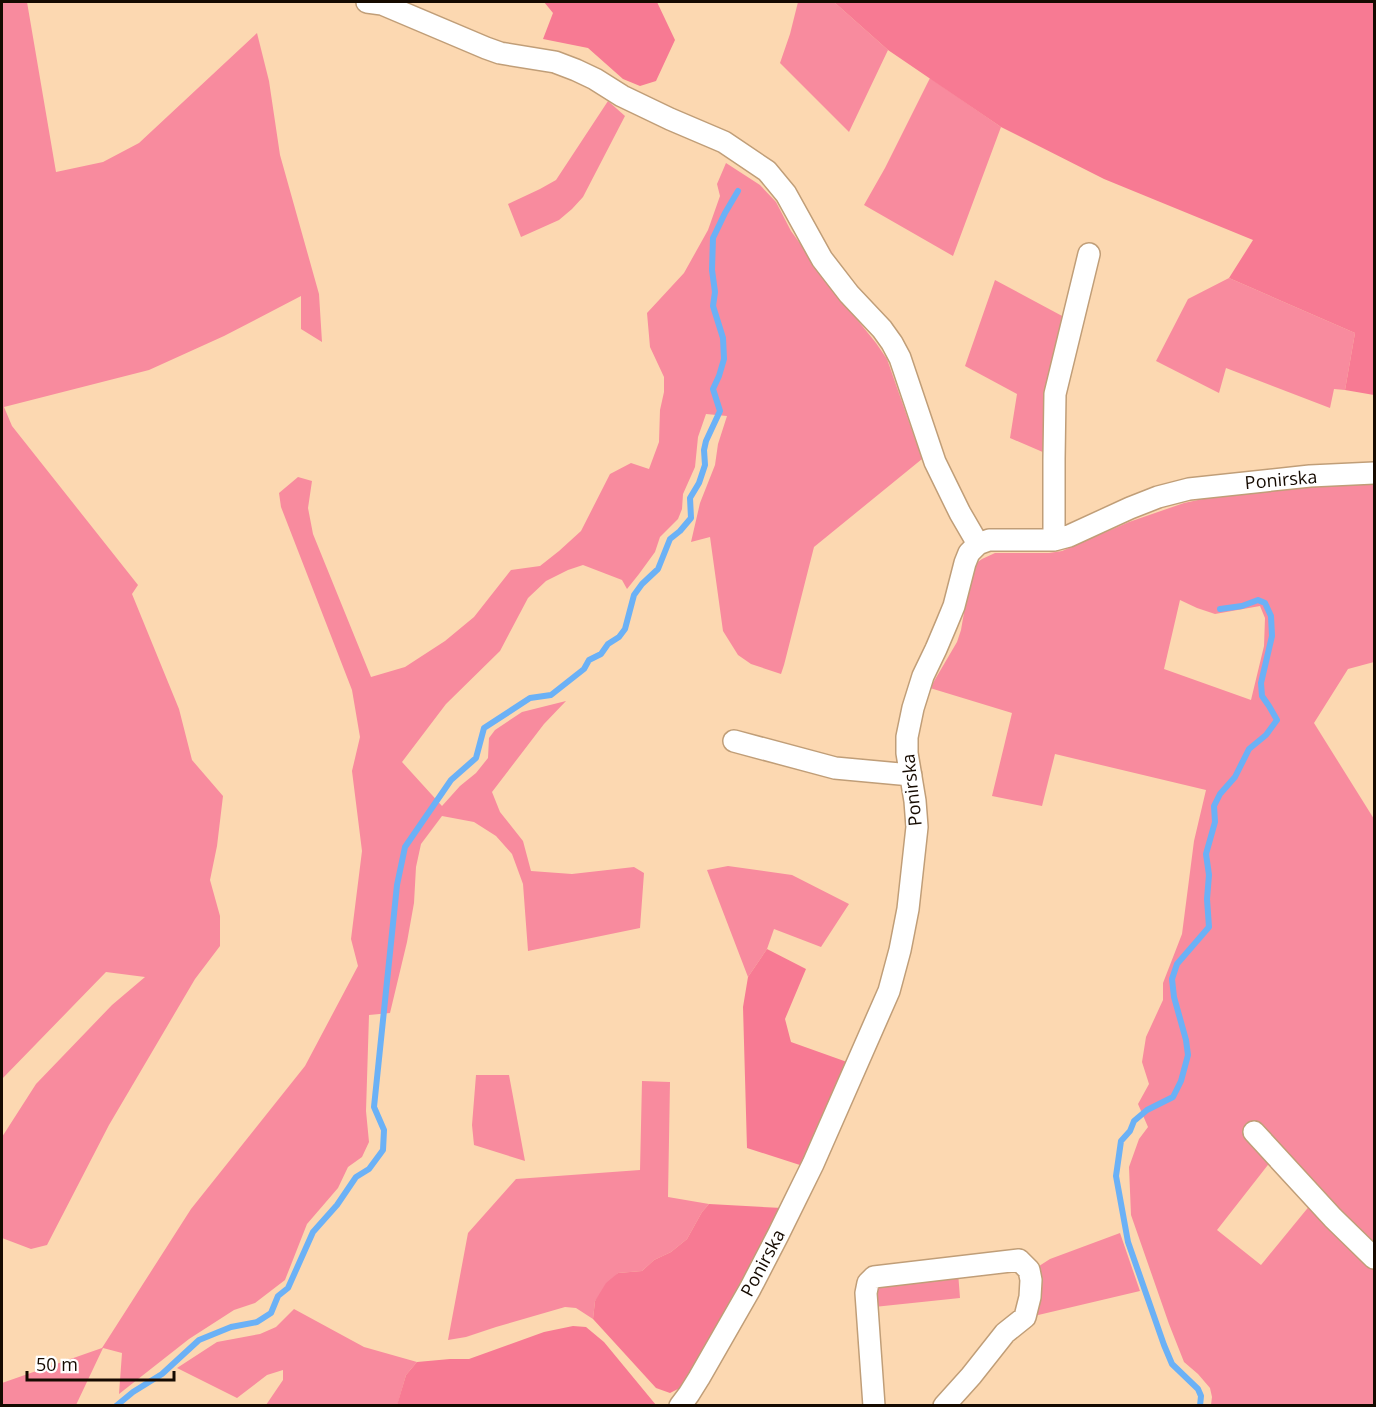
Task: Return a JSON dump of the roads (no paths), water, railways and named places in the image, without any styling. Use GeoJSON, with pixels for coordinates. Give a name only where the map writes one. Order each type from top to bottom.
{"type":"FeatureCollection","features":[{"type":"Feature","properties":{"kind":"street"},"geometry":{"type":"LineString","coordinates":[[367,2],[382,4],[500,53],[555,62],[576,70],[630,100],[724,142],[767,171],[786,194],[822,260],[892,343],[900,358],[935,462],[978,544]]}},
{"type":"Feature","properties":{"kind":"street"},"geometry":{"type":"LineString","coordinates":[[1054,540],[1055,394],[1089,254]]}},
{"type":"Feature","properties":{"kind":"street","name":"Ponirska"},"geometry":{"type":"LineString","coordinates":[[680,1406],[710,1359],[778,1235],[817,1154],[889,991],[908,909],[917,827],[907,737],[923,676],[950,615],[969,553],[978,544],[989,540],[1054,540],[1069,536],[1158,497],[1189,489],[1310,476],[1374,473]]}},
{"type":"Feature","properties":{"kind":"street"},"geometry":{"type":"LineString","coordinates":[[734,741],[836,768],[910,775]]}},
{"type":"Feature","properties":{"kind":"street"},"geometry":{"type":"LineString","coordinates":[[1254,1132],[1333,1218],[1374,1258]]}},
{"type":"Feature","properties":{"kind":"street"},"geometry":{"type":"LineString","coordinates":[[874,1406],[866,1293],[868,1283],[874,1277],[1019,1260],[1029,1269],[1031,1280],[1030,1298],[1025,1317],[1005,1333],[944,1406]]}},
{"type":"Feature","properties":{"kind":"waterway"},"geometry":{"type":"LineString","coordinates":[[116,1406],[162,1374],[199,1340],[231,1327],[257,1322],[271,1313],[278,1296],[288,1288],[313,1232],[337,1205],[356,1177],[369,1169],[383,1150],[384,1130],[374,1107],[397,885],[405,847],[451,780],[476,758],[484,728],[530,698],[551,695],[584,669],[589,660],[601,654],[608,644],[619,637],[625,629],[634,595],[658,569],[670,539],[691,518],[690,498],[699,483],[705,465],[706,441],[720,411],[713,389],[724,359],[723,338],[713,306],[715,292],[712,270],[713,238],[738,191]]}},
{"type":"Feature","properties":{"kind":"waterway"},"geometry":{"type":"LineString","coordinates":[[1200,1406],[1201,1396],[1198,1389],[1172,1364],[1164,1345],[1128,1242],[1116,1176],[1121,1141],[1130,1131],[1134,1121],[1147,1110],[1173,1097],[1181,1081],[1188,1055],[1172,979],[1177,964],[1209,927],[1207,899],[1209,875],[1206,854],[1215,822],[1214,806],[1220,794],[1235,777],[1249,749],[1266,735],[1277,720],[1262,696],[1261,683],[1272,636],[1271,616],[1265,603],[1258,600],[1242,606],[1220,609]]}}]}
